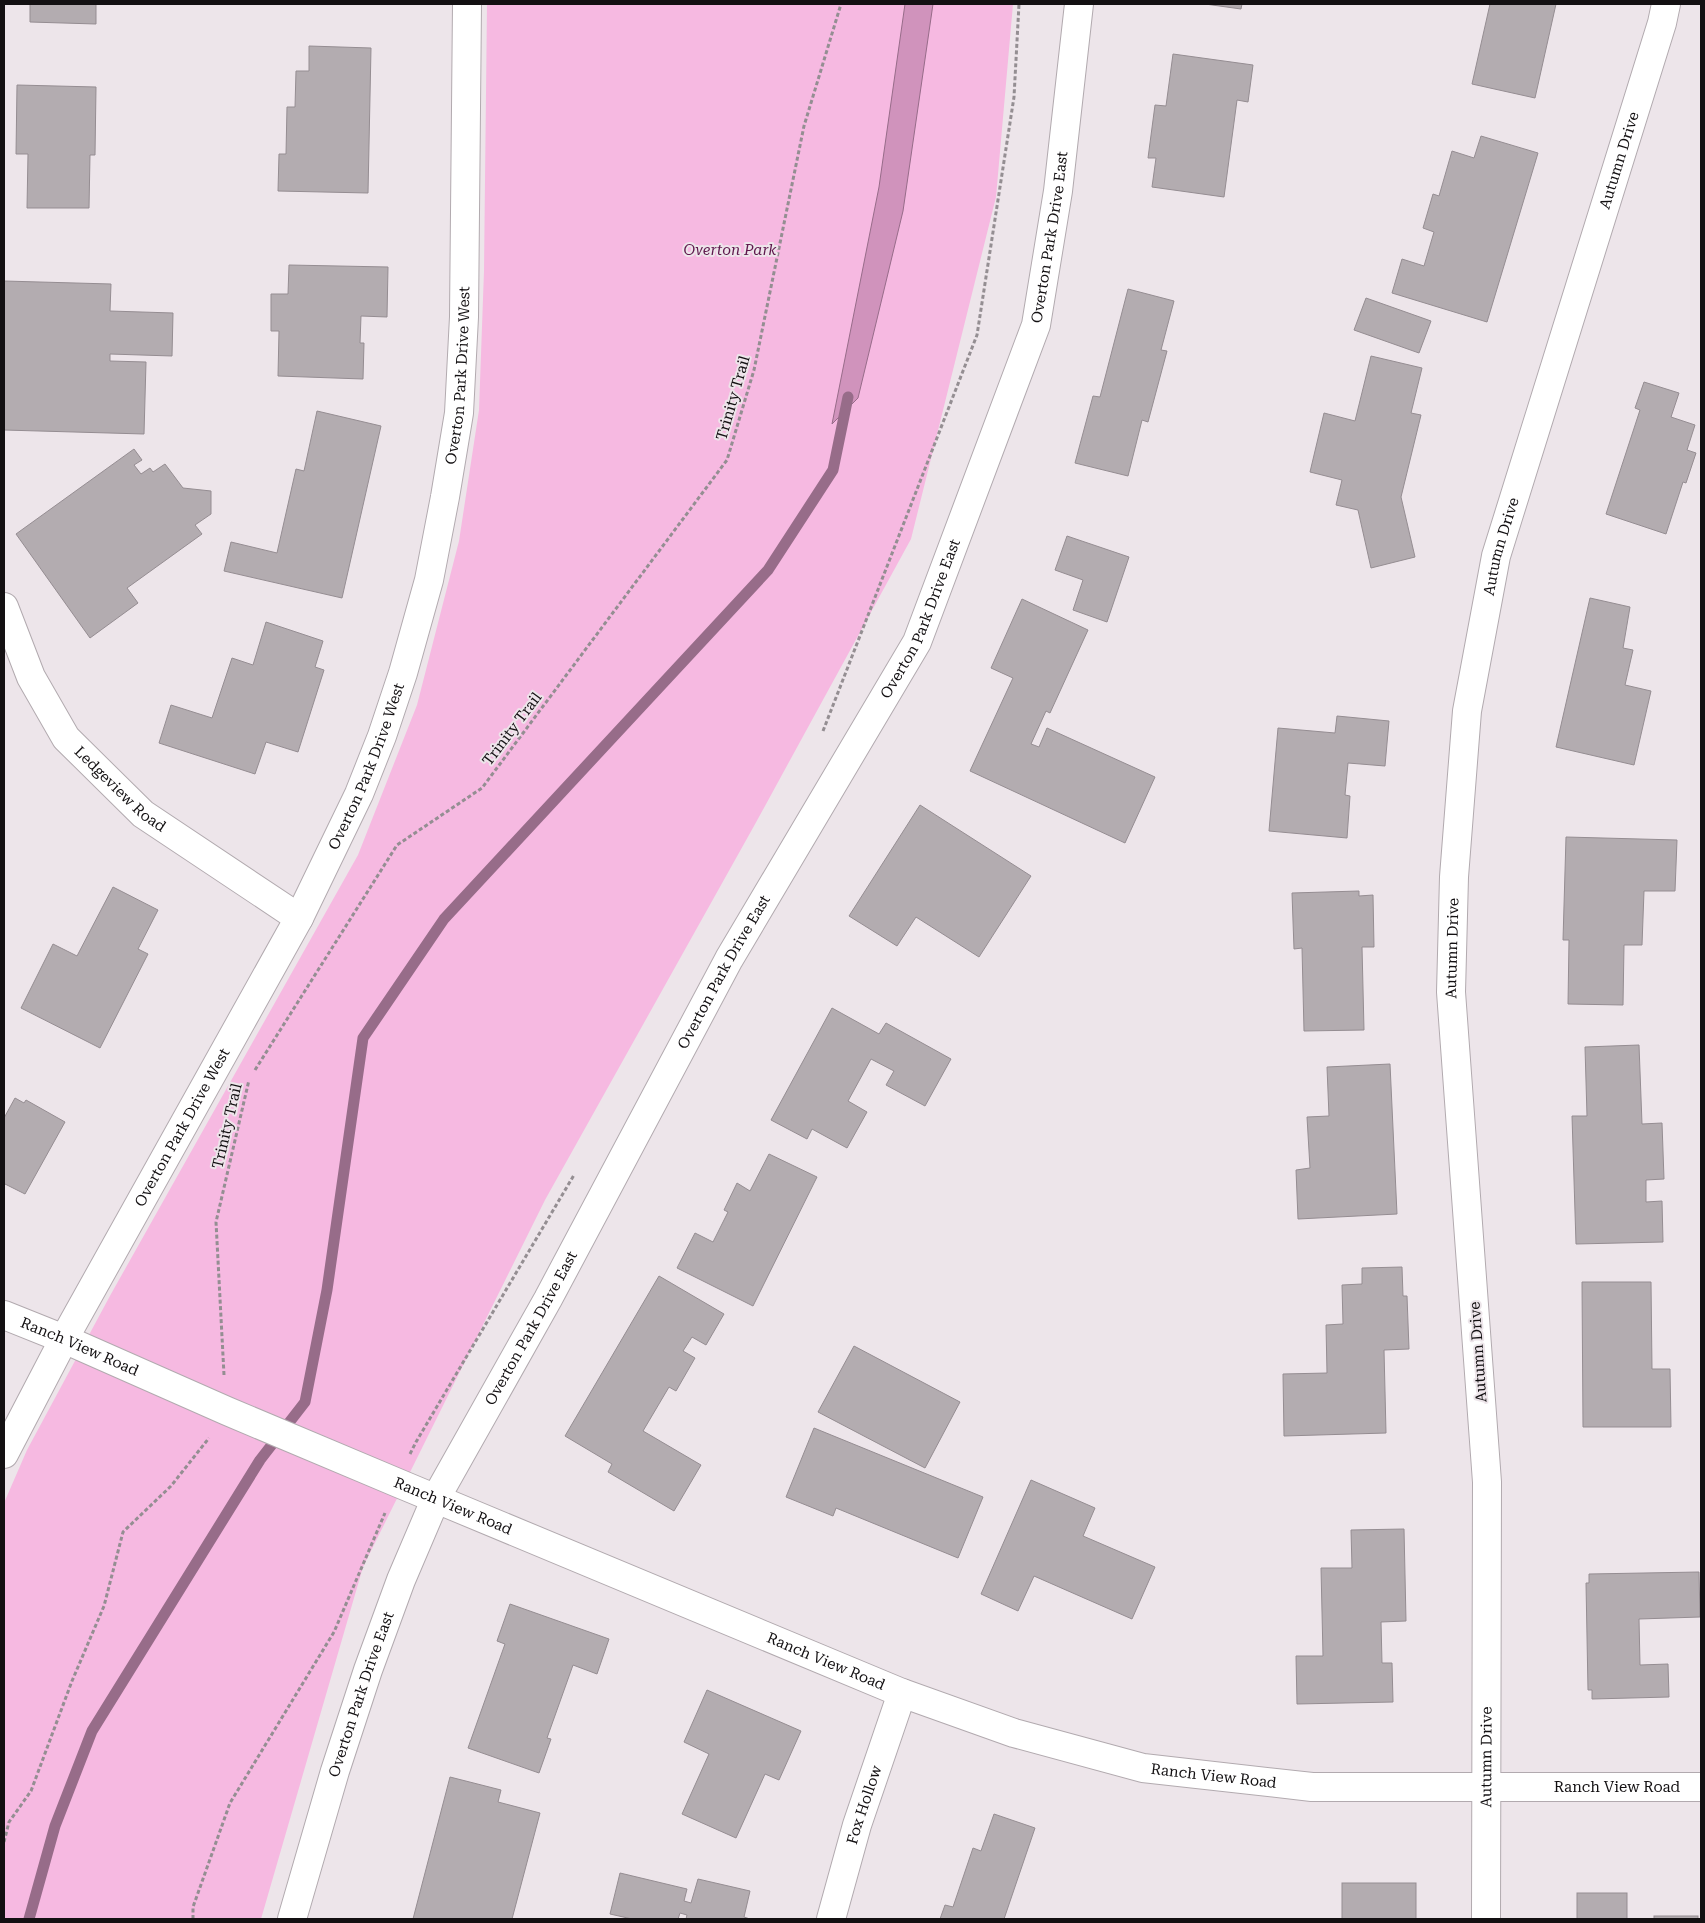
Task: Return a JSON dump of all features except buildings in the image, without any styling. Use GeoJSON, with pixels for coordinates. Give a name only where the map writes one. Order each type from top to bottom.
{"type":"FeatureCollection","features":[{"type":"Feature","properties":{"kind":"street","name":"Overton Park Drive West"},"geometry":{"type":"LineString","coordinates":[[4,1454],[64,1339],[299,918],[359,794],[385,727],[403,673],[428,580],[445,497],[459,413],[464,317],[467,4]]}},
{"type":"Feature","properties":{"kind":"street","name":"Overton Park Drive East"},"geometry":{"type":"LineString","coordinates":[[292,1919],[335,1771],[368,1670],[401,1580],[436,1498],[548,1299],[729,959],[917,642],[1036,325],[1058,191],[1079,4]]}},
{"type":"Feature","properties":{"kind":"street","name":"Autumn Drive"},"geometry":{"type":"LineString","coordinates":[[1486,1919],[1487,1482],[1451,992],[1454,877],[1467,711],[1496,556],[1660,32],[1666,4]]}},
{"type":"Feature","properties":{"kind":"street","name":"Ledgeview Road"},"geometry":{"type":"LineString","coordinates":[[4,607],[31,678],[66,738],[143,814],[299,918]]}},
{"type":"Feature","properties":{"kind":"street","name":"Ranch View Road"},"geometry":{"type":"LineString","coordinates":[[4,1315],[64,1339],[230,1413],[398,1484],[436,1498],[902,1692],[1014,1733],[1143,1768],[1312,1787],[1701,1787]]}},
{"type":"Feature","properties":{"kind":"street","name":"Fox Hollow"},"geometry":{"type":"LineString","coordinates":[[831,1919],[857,1825],[902,1692]]}},
{"type":"Feature","properties":{"kind":"path","name":"Trinity Trail"},"geometry":{"type":"LineString","coordinates":[[230,1413],[216,1222],[248,1080],[397,845],[482,788],[727,460],[754,370],[804,126],[841,4]]}},
{"type":"Feature","properties":{"kind":"path"},"geometry":{"type":"LineString","coordinates":[[821,734],[977,335],[1014,97],[1019,4]]}},
{"type":"Feature","properties":{"kind":"path"},"geometry":{"type":"LineString","coordinates":[[192,1919],[193,1907],[230,1803],[334,1632],[416,1442],[578,1168]]}},
{"type":"Feature","properties":{"kind":"path"},"geometry":{"type":"LineString","coordinates":[[4,1842],[9,1822],[31,1791],[72,1681],[104,1606],[123,1532],[171,1486],[230,1413]]}},
{"type":"Feature","properties":{"kind":"green space","name":"Overton Park"},"geometry":{"type":"Polygon","coordinates":[[[487,4],[1013,4],[996,197],[911,539],[754,826],[545,1200],[363,1567],[261,1919],[4,1919],[4,1503],[27,1450],[111,1294],[358,855],[417,705],[459,541],[479,410],[484,271],[487,4]]]}},
{"type":"Feature","properties":{"kind":"shaded area"},"geometry":{"type":"Polygon","coordinates":[[[905,4],[933,4],[903,211],[858,398],[832,424],[879,187],[905,4]]]}},
{"type":"Feature","properties":{"kind":"waterway"},"geometry":{"type":"LineString","coordinates":[[29,1919],[55,1826],[92,1731],[260,1460],[305,1402],[327,1290],[363,1038],[444,919],[768,570],[833,470],[848,397]]}}]}
